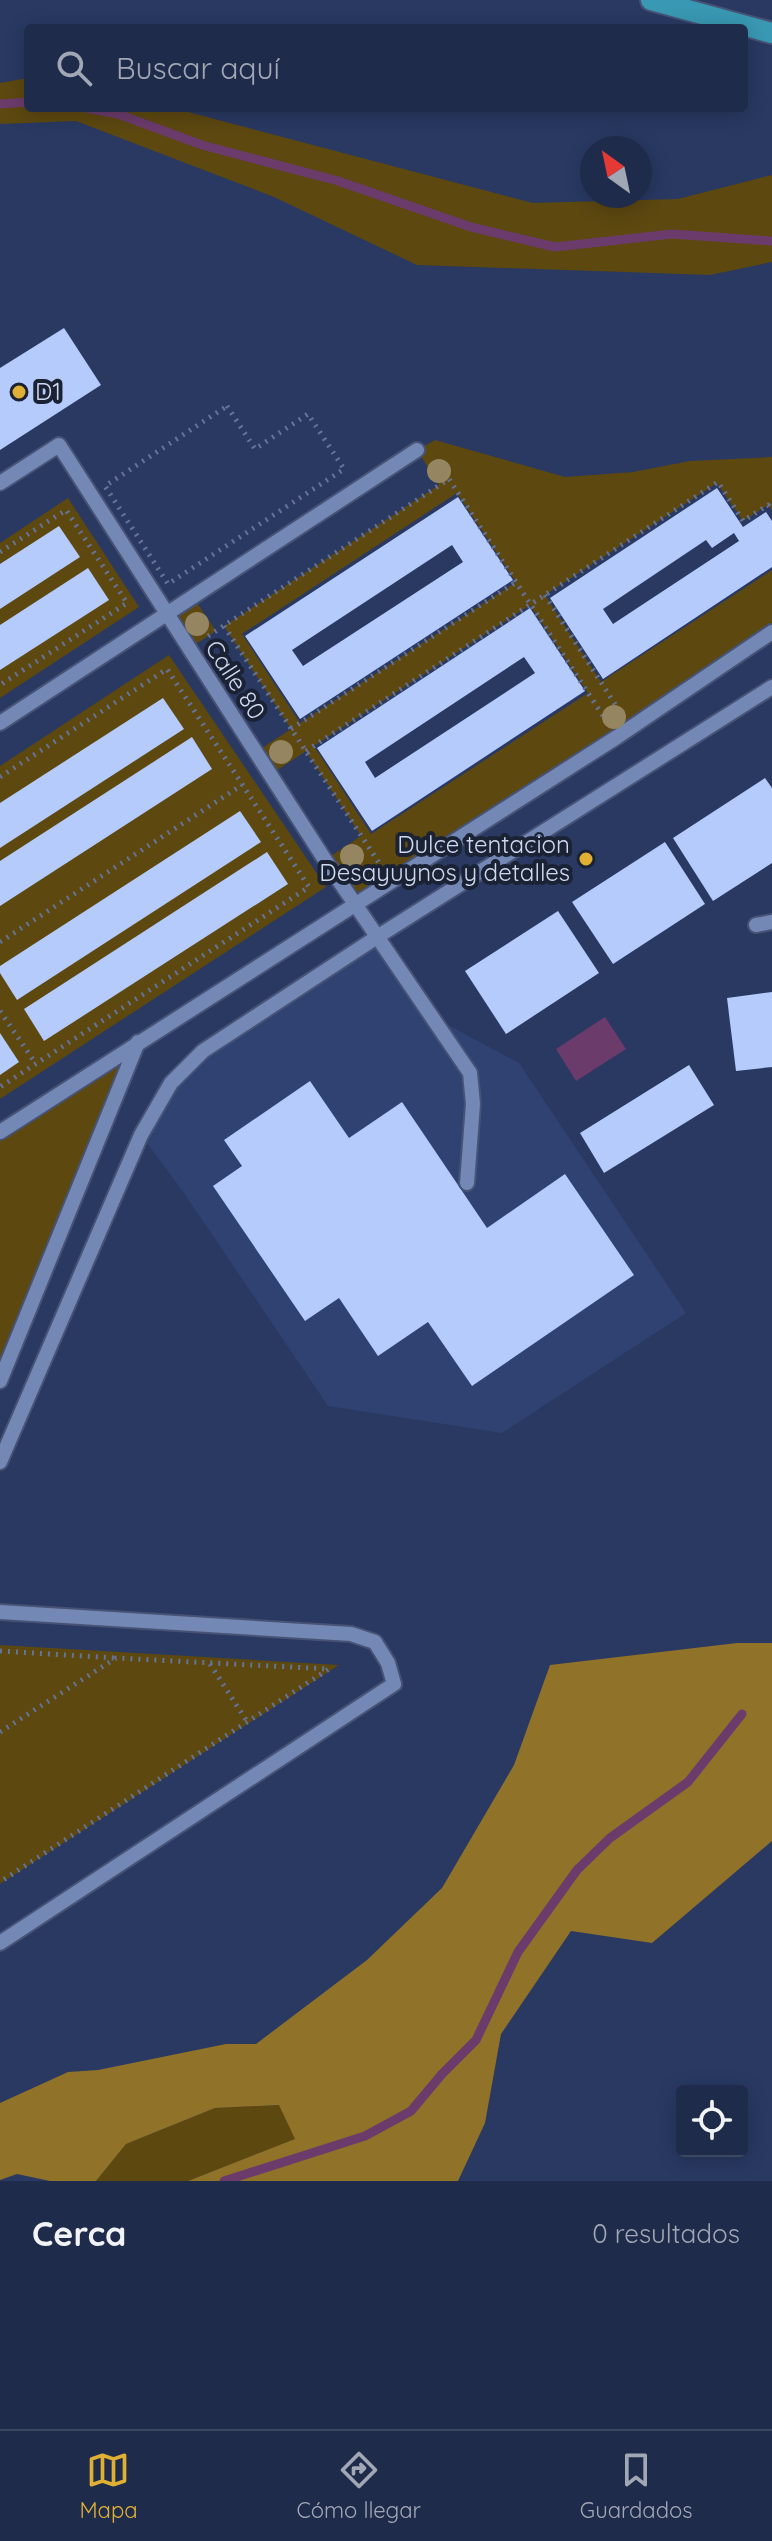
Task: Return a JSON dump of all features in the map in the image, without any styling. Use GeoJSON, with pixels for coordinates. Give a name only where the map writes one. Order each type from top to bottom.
{"type":"FeatureCollection","features":[{"type":"Feature","properties":{"kind":"main road"},"geometry":{"type":"LineString","coordinates":[[651,0],[739,24]]}},
{"type":"Feature","properties":{"kind":"main road"},"geometry":{"type":"LineString","coordinates":[[748,26],[772,33]]}},
{"type":"Feature","properties":{"kind":"street","name":"Calle 80"},"geometry":{"type":"LineString","coordinates":[[0,483],[59,445],[355,905],[470,1073],[473,1104],[467,1183]]}},
{"type":"Feature","properties":{"kind":"street"},"geometry":{"type":"LineString","coordinates":[[0,723],[417,450]]}},
{"type":"Feature","properties":{"kind":"street"},"geometry":{"type":"LineString","coordinates":[[0,1132],[617,737],[772,632]]}},
{"type":"Feature","properties":{"kind":"street"},"geometry":{"type":"LineString","coordinates":[[0,1462],[141,1135],[171,1083],[203,1051],[772,687]]}},
{"type":"Feature","properties":{"kind":"street"},"geometry":{"type":"LineString","coordinates":[[756,925],[772,922]]}},
{"type":"Feature","properties":{"kind":"street"},"geometry":{"type":"LineString","coordinates":[[0,1381],[138,1042]]}},
{"type":"Feature","properties":{"kind":"street"},"geometry":{"type":"LineString","coordinates":[[0,1612],[351,1634],[375,1642],[388,1663],[394,1684],[0,1943]]}},
{"type":"Feature","properties":{"kind":"path"},"geometry":{"type":"LineString","coordinates":[[227,406],[255,449],[308,414],[344,469],[168,584],[105,486],[227,406]]}},
{"type":"Feature","properties":{"kind":"path"},"geometry":{"type":"LineString","coordinates":[[216,631],[449,479],[617,737]]}},
{"type":"Feature","properties":{"kind":"path"},"geometry":{"type":"LineString","coordinates":[[306,751],[718,482],[743,521],[768,505],[772,510]]}},
{"type":"Feature","properties":{"kind":"path"},"geometry":{"type":"LineString","coordinates":[[0,552],[66,510],[127,603],[0,685]]}},
{"type":"Feature","properties":{"kind":"path"},"geometry":{"type":"LineString","coordinates":[[291,729],[516,582]]}},
{"type":"Feature","properties":{"kind":"path"},"geometry":{"type":"LineString","coordinates":[[545,595],[631,727]]}},
{"type":"Feature","properties":{"kind":"path"},"geometry":{"type":"LineString","coordinates":[[224,626],[391,882]]}},
{"type":"Feature","properties":{"kind":"path"},"geometry":{"type":"LineString","coordinates":[[0,777],[167,669],[309,887],[0,1087]]}},
{"type":"Feature","properties":{"kind":"path"},"geometry":{"type":"LineString","coordinates":[[0,942],[242,785]]}},
{"type":"Feature","properties":{"kind":"path"},"geometry":{"type":"LineString","coordinates":[[0,1011],[36,1064]]}},
{"type":"Feature","properties":{"kind":"path"},"geometry":{"type":"LineString","coordinates":[[0,1651],[329,1669],[0,1882]]}},
{"type":"Feature","properties":{"kind":"path"},"geometry":{"type":"LineString","coordinates":[[0,1732],[116,1658]]}},
{"type":"Feature","properties":{"kind":"path"},"geometry":{"type":"LineString","coordinates":[[209,1663],[248,1723]]}},
{"type":"Feature","properties":{"kind":"shaded area"},"geometry":{"type":"Polygon","coordinates":[[[24,79],[24,112],[188,112],[533,203],[580,202],[580,208],[652,208],[652,200],[678,199],[772,175],[772,262],[710,275],[417,265],[274,197],[76,121],[0,124],[0,83],[24,79]]]}},
{"type":"Feature","properties":{"kind":"shaded area"},"geometry":{"type":"Polygon","coordinates":[[[435,440],[565,477],[633,472],[690,461],[772,457],[772,510],[768,505],[743,521],[717,483],[545,595],[601,682],[772,570],[772,632],[355,905],[325,860],[361,836],[306,751],[270,775],[256,752],[291,729],[224,626],[439,485],[417,450],[435,440]],[[457,493],[242,634],[300,723],[516,582],[457,493]],[[530,605],[314,746],[371,834],[588,693],[530,605]]]}},
{"type":"Feature","properties":{"kind":"shaded area"},"geometry":{"type":"Polygon","coordinates":[[[68,498],[139,607],[0,698],[0,543],[68,498]]]}},
{"type":"Feature","properties":{"kind":"shaded area"},"geometry":{"type":"Polygon","coordinates":[[[193,597],[216,631],[188,649],[166,615],[193,597]]]}},
{"type":"Feature","properties":{"kind":"shaded area"},"geometry":{"type":"Polygon","coordinates":[[[169,655],[326,887],[0,1099],[0,766],[169,655]]]}},
{"type":"Feature","properties":{"kind":"shaded area"},"geometry":{"type":"Polygon","coordinates":[[[377,937],[433,1017],[519,1063],[686,1313],[502,1433],[328,1406],[184,1193],[141,1135],[203,1051],[377,937]]]}},
{"type":"Feature","properties":{"kind":"shaded area"},"geometry":{"type":"Polygon","coordinates":[[[605,1017],[626,1049],[576,1081],[556,1049],[605,1017]]]}},
{"type":"Feature","properties":{"kind":"shaded area"},"geometry":{"type":"Polygon","coordinates":[[[138,1042],[0,1381],[0,1132],[138,1042]]]}},
{"type":"Feature","properties":{"kind":"shaded area"},"geometry":{"type":"Polygon","coordinates":[[[737,1643],[772,1643],[772,1841],[652,1943],[571,1931],[501,2034],[485,2123],[458,2181],[188,2181],[295,2139],[279,2105],[215,2108],[126,2144],[96,2181],[50,2181],[17,2174],[0,2180],[0,2103],[68,2072],[98,2070],[226,2044],[256,2044],[367,1960],[442,1888],[514,1765],[550,1665],[737,1643]]]}},
{"type":"Feature","properties":{"kind":"shaded area"},"geometry":{"type":"Polygon","coordinates":[[[0,1645],[339,1665],[0,1884],[0,1645]]]}},
{"type":"Feature","properties":{"kind":"shaded area"},"geometry":{"type":"Polygon","coordinates":[[[280,2105],[296,2139],[188,2181],[96,2181],[126,2144],[215,2108],[280,2105]]]}},
{"type":"Feature","properties":{"kind":"building"},"geometry":{"type":"Polygon","coordinates":[[[64,328],[101,385],[0,450],[0,368],[64,328]]]}},
{"type":"Feature","properties":{"kind":"building"},"geometry":{"type":"Polygon","coordinates":[[[717,488],[743,527],[766,512],[772,521],[772,567],[603,679],[550,598],[717,488]],[[734,533],[712,548],[706,540],[603,609],[613,624],[739,541],[734,533]]]}},
{"type":"Feature","properties":{"kind":"building"},"geometry":{"type":"Polygon","coordinates":[[[458,497],[513,580],[300,719],[245,636],[458,497]],[[452,545],[292,650],[303,666],[463,562],[452,545]]]}},
{"type":"Feature","properties":{"kind":"building"},"geometry":{"type":"Polygon","coordinates":[[[59,526],[80,557],[0,609],[0,564],[59,526]]]}},
{"type":"Feature","properties":{"kind":"building"},"geometry":{"type":"Polygon","coordinates":[[[88,568],[109,600],[0,670],[0,625],[88,568]]]}},
{"type":"Feature","properties":{"kind":"building"},"geometry":{"type":"Polygon","coordinates":[[[530,608],[585,691],[372,831],[317,748],[530,608]],[[524,657],[365,762],[375,778],[535,673],[524,657]]]}},
{"type":"Feature","properties":{"kind":"building"},"geometry":{"type":"Polygon","coordinates":[[[163,698],[184,729],[0,848],[0,803],[163,698]]]}},
{"type":"Feature","properties":{"kind":"building"},"geometry":{"type":"Polygon","coordinates":[[[192,737],[212,769],[0,906],[0,861],[192,737]]]}},
{"type":"Feature","properties":{"kind":"building"},"geometry":{"type":"Polygon","coordinates":[[[765,778],[772,788],[772,863],[713,901],[673,838],[765,778]]]}},
{"type":"Feature","properties":{"kind":"building"},"geometry":{"type":"Polygon","coordinates":[[[240,811],[261,842],[17,1000],[0,973],[0,966],[240,811]]]}},
{"type":"Feature","properties":{"kind":"building"},"geometry":{"type":"Polygon","coordinates":[[[665,842],[705,904],[613,964],[572,902],[665,842]]]}},
{"type":"Feature","properties":{"kind":"building"},"geometry":{"type":"Polygon","coordinates":[[[267,852],[288,884],[44,1041],[24,1009],[267,852]]]}},
{"type":"Feature","properties":{"kind":"building"},"geometry":{"type":"Polygon","coordinates":[[[558,911],[599,973],[506,1034],[465,971],[558,911]]]}},
{"type":"Feature","properties":{"kind":"building"},"geometry":{"type":"Polygon","coordinates":[[[772,992],[772,1067],[736,1071],[727,998],[772,992]]]}},
{"type":"Feature","properties":{"kind":"building"},"geometry":{"type":"Polygon","coordinates":[[[0,1033],[19,1062],[0,1075],[0,1033]]]}},
{"type":"Feature","properties":{"kind":"building"},"geometry":{"type":"Polygon","coordinates":[[[689,1065],[714,1105],[604,1173],[580,1133],[689,1065]]]}},
{"type":"Feature","properties":{"kind":"building"},"geometry":{"type":"Polygon","coordinates":[[[310,1081],[349,1138],[402,1102],[487,1228],[565,1174],[634,1275],[472,1386],[428,1322],[378,1356],[339,1298],[305,1321],[213,1186],[242,1166],[224,1140],[310,1081]]]}},
{"type":"Feature","properties":{"kind":"waterway"},"geometry":{"type":"LineString","coordinates":[[0,104],[24,102]]}},
{"type":"Feature","properties":{"kind":"waterway"},"geometry":{"type":"LineString","coordinates":[[107,112],[202,145],[338,181],[471,227],[555,247],[672,234],[772,241]]}},
{"type":"Feature","properties":{"kind":"waterway"},"geometry":{"type":"LineString","coordinates":[[224,2181],[365,2136],[411,2111],[476,2040],[518,1952],[577,1870],[610,1838],[688,1782],[742,1714]]}},
{"type":"Feature","properties":{"kind":"place","name":"D1"},"geometry":{"type":"Point","coordinates":[19,392]}},
{"type":"Feature","properties":{"kind":"place","name":"Dulce tentacion Desayuynos y detalles"},"geometry":{"type":"Point","coordinates":[586,859]}}]}
